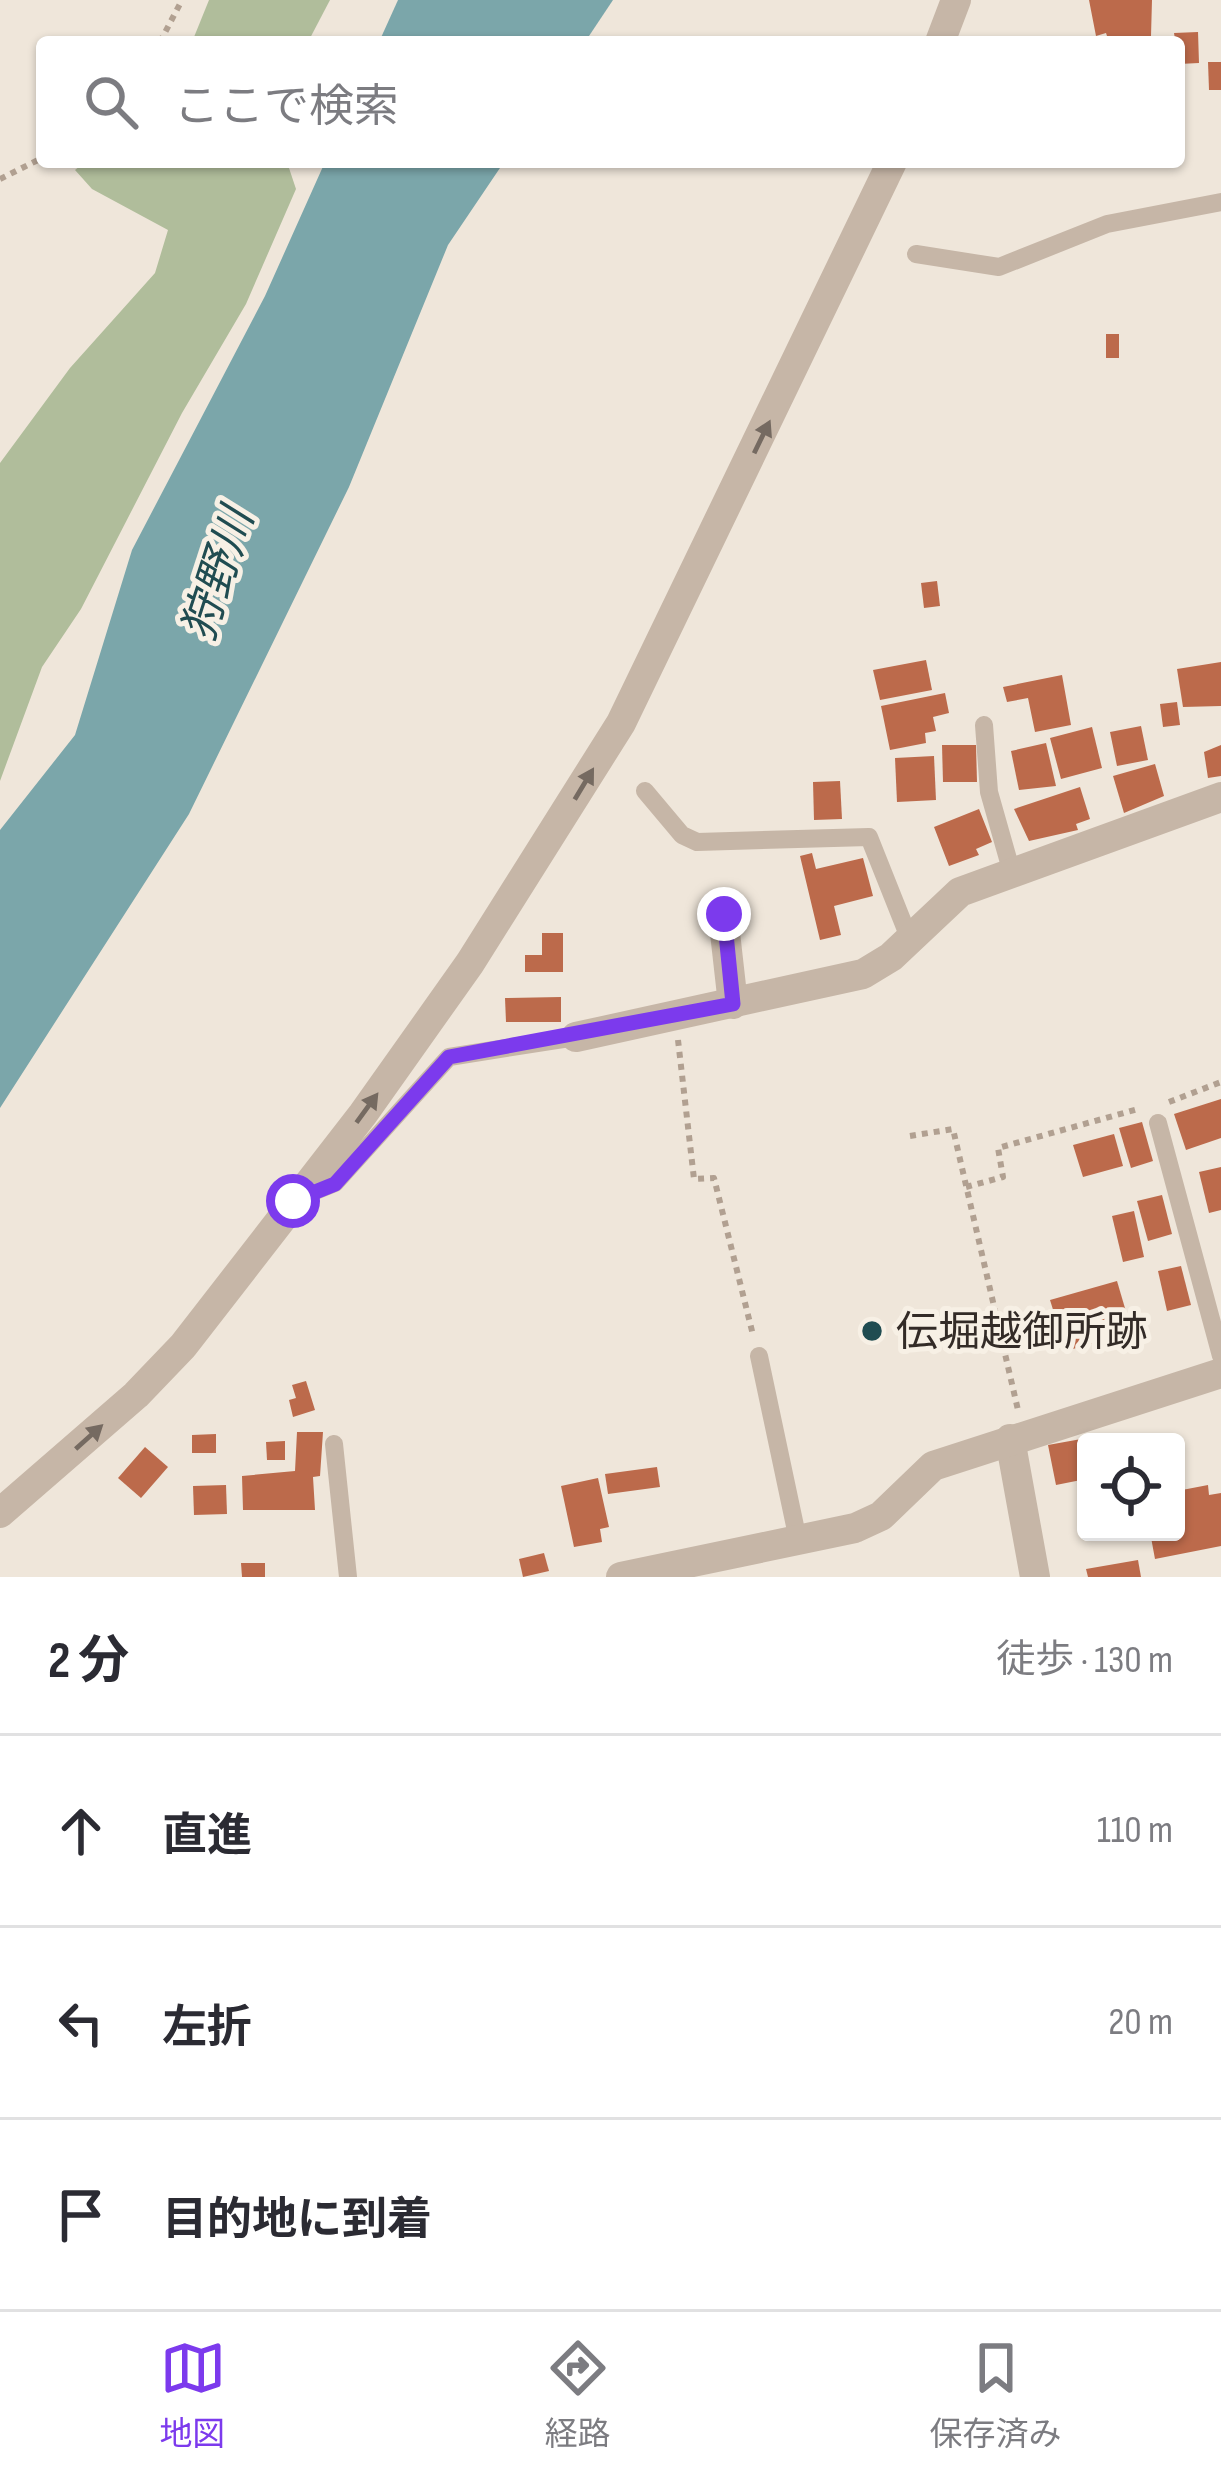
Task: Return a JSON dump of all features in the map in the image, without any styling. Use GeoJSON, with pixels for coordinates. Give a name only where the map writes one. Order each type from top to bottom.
{"type":"FeatureCollection","features":[{"type":"Feature","properties":{"kind":"street"},"geometry":{"type":"LineString","coordinates":[[942,36],[956,0]]}},
{"type":"Feature","properties":{"kind":"street"},"geometry":{"type":"LineString","coordinates":[[0,1513],[136,1395],[183,1346],[470,963],[621,723],[889,168]]}},
{"type":"Feature","properties":{"kind":"street"},"geometry":{"type":"LineString","coordinates":[[576,1037],[863,974],[910,940],[960,892],[1221,796]]}},
{"type":"Feature","properties":{"kind":"street"},"geometry":{"type":"LineString","coordinates":[[724,914],[733,1004]]}},
{"type":"Feature","properties":{"kind":"street"},"geometry":{"type":"LineString","coordinates":[[621,1577],[798,1540],[881,1516],[934,1466],[1221,1373]]}},
{"type":"Feature","properties":{"kind":"street"},"geometry":{"type":"LineString","coordinates":[[1017,1437],[1035,1577]]}},
{"type":"Feature","properties":{"kind":"lane"},"geometry":{"type":"LineString","coordinates":[[916,254],[999,267],[1107,224],[1221,202]]}},
{"type":"Feature","properties":{"kind":"lane"},"geometry":{"type":"LineString","coordinates":[[984,725],[989,792],[1012,873]]}},
{"type":"Feature","properties":{"kind":"lane"},"geometry":{"type":"LineString","coordinates":[[645,790],[682,835],[697,842],[869,838],[910,940]]}},
{"type":"Feature","properties":{"kind":"lane"},"geometry":{"type":"LineString","coordinates":[[293,1201],[335,1184],[449,1057],[576,1037]]}},
{"type":"Feature","properties":{"kind":"lane"},"geometry":{"type":"LineString","coordinates":[[1157,1123],[1221,1356]]}},
{"type":"Feature","properties":{"kind":"lane"},"geometry":{"type":"LineString","coordinates":[[759,1356],[798,1540]]}},
{"type":"Feature","properties":{"kind":"lane"},"geometry":{"type":"LineString","coordinates":[[334,1444],[348,1577]]}},
{"type":"Feature","properties":{"kind":"path"},"geometry":{"type":"LineString","coordinates":[[163,36],[182,0]]}},
{"type":"Feature","properties":{"kind":"path"},"geometry":{"type":"LineString","coordinates":[[0,179],[36,161]]}},
{"type":"Feature","properties":{"kind":"path"},"geometry":{"type":"LineString","coordinates":[[675,1016],[694,1180],[714,1178],[759,1356]]}},
{"type":"Feature","properties":{"kind":"path"},"geometry":{"type":"LineString","coordinates":[[966,1186],[1004,1177],[998,1148],[1205,1092],[1221,1082]]}},
{"type":"Feature","properties":{"kind":"path"},"geometry":{"type":"LineString","coordinates":[[910,1136],[953,1129],[1017,1437]]}},
{"type":"Feature","properties":{"kind":"green space"},"geometry":{"type":"Polygon","coordinates":[[[209,0],[330,0],[311,36],[194,36],[209,0]]]}},
{"type":"Feature","properties":{"kind":"green space"},"geometry":{"type":"Polygon","coordinates":[[[289,168],[296,189],[246,304],[182,413],[81,609],[42,667],[0,781],[0,463],[70,368],[155,273],[168,230],[92,189],[75,170],[289,168]]]}},
{"type":"Feature","properties":{"kind":"water"},"geometry":{"type":"Polygon","coordinates":[[[398,0],[613,0],[589,36],[382,36],[398,0]]]}},
{"type":"Feature","properties":{"kind":"water","name":"狩野川"},"geometry":{"type":"Polygon","coordinates":[[[322,168],[500,168],[448,245],[349,487],[189,814],[0,1108],[0,830],[75,735],[132,550],[265,296],[322,168]]]}},
{"type":"Feature","properties":{"kind":"building"},"geometry":{"type":"Polygon","coordinates":[[[1089,0],[1152,0],[1151,36],[1096,36],[1089,0]]]}},
{"type":"Feature","properties":{"kind":"building"},"geometry":{"type":"Polygon","coordinates":[[[1198,32],[1199,63],[1185,64],[1185,36],[1174,33],[1198,32]]]}},
{"type":"Feature","properties":{"kind":"building"},"geometry":{"type":"Polygon","coordinates":[[[1208,62],[1221,62],[1221,90],[1209,90],[1208,62]]]}},
{"type":"Feature","properties":{"kind":"building"},"geometry":{"type":"Polygon","coordinates":[[[1106,334],[1119,334],[1119,358],[1106,358],[1106,334]]]}},
{"type":"Feature","properties":{"kind":"building"},"geometry":{"type":"Polygon","coordinates":[[[937,581],[940,606],[924,608],[921,583],[937,581]]]}},
{"type":"Feature","properties":{"kind":"building"},"geometry":{"type":"Polygon","coordinates":[[[926,660],[932,690],[880,700],[873,670],[926,660]]]}},
{"type":"Feature","properties":{"kind":"building"},"geometry":{"type":"Polygon","coordinates":[[[1221,662],[1221,706],[1183,707],[1177,669],[1221,662]]]}},
{"type":"Feature","properties":{"kind":"building"},"geometry":{"type":"Polygon","coordinates":[[[1062,675],[1071,725],[1035,732],[1028,698],[1007,702],[1003,687],[1062,675]]]}},
{"type":"Feature","properties":{"kind":"building"},"geometry":{"type":"Polygon","coordinates":[[[945,693],[949,713],[933,717],[936,731],[925,733],[926,743],[890,750],[881,706],[945,693]]]}},
{"type":"Feature","properties":{"kind":"building"},"geometry":{"type":"Polygon","coordinates":[[[1177,702],[1180,725],[1163,727],[1160,704],[1177,702]]]}},
{"type":"Feature","properties":{"kind":"building"},"geometry":{"type":"Polygon","coordinates":[[[1141,726],[1148,760],[1117,766],[1110,732],[1141,726]]]}},
{"type":"Feature","properties":{"kind":"building"},"geometry":{"type":"Polygon","coordinates":[[[1092,727],[1102,768],[1061,779],[1050,738],[1092,727]]]}},
{"type":"Feature","properties":{"kind":"building"},"geometry":{"type":"Polygon","coordinates":[[[1046,743],[1056,786],[1019,790],[1011,751],[1046,743]]]}},
{"type":"Feature","properties":{"kind":"building"},"geometry":{"type":"Polygon","coordinates":[[[942,745],[976,745],[977,782],[943,782],[942,745]]]}},
{"type":"Feature","properties":{"kind":"building"},"geometry":{"type":"Polygon","coordinates":[[[1221,745],[1221,776],[1208,778],[1204,752],[1221,745]]]}},
{"type":"Feature","properties":{"kind":"building"},"geometry":{"type":"Polygon","coordinates":[[[934,756],[936,800],[897,802],[895,758],[934,756]]]}},
{"type":"Feature","properties":{"kind":"building"},"geometry":{"type":"Polygon","coordinates":[[[1155,764],[1164,796],[1124,813],[1113,776],[1155,764]]]}},
{"type":"Feature","properties":{"kind":"building"},"geometry":{"type":"Polygon","coordinates":[[[840,781],[842,819],[814,820],[813,782],[840,781]]]}},
{"type":"Feature","properties":{"kind":"building"},"geometry":{"type":"Polygon","coordinates":[[[1080,787],[1090,819],[1076,824],[1078,830],[1029,841],[1014,809],[1080,787]]]}},
{"type":"Feature","properties":{"kind":"building"},"geometry":{"type":"Polygon","coordinates":[[[979,809],[992,842],[976,849],[979,855],[949,866],[934,827],[979,809]]]}},
{"type":"Feature","properties":{"kind":"building"},"geometry":{"type":"Polygon","coordinates":[[[812,853],[816,869],[863,858],[873,896],[834,906],[841,935],[820,940],[800,856],[812,853]]]}},
{"type":"Feature","properties":{"kind":"building"},"geometry":{"type":"Polygon","coordinates":[[[542,933],[563,933],[563,972],[525,972],[525,955],[542,955],[542,933]]]}},
{"type":"Feature","properties":{"kind":"building"},"geometry":{"type":"Polygon","coordinates":[[[561,997],[561,1022],[506,1022],[505,998],[561,997]]]}},
{"type":"Feature","properties":{"kind":"building"},"geometry":{"type":"Polygon","coordinates":[[[1221,1099],[1221,1138],[1186,1150],[1174,1114],[1221,1099]]]}},
{"type":"Feature","properties":{"kind":"building"},"geometry":{"type":"Polygon","coordinates":[[[1142,1122],[1153,1161],[1131,1168],[1119,1128],[1142,1122]]]}},
{"type":"Feature","properties":{"kind":"building"},"geometry":{"type":"Polygon","coordinates":[[[1114,1134],[1123,1166],[1083,1177],[1073,1145],[1114,1134]]]}},
{"type":"Feature","properties":{"kind":"building"},"geometry":{"type":"Polygon","coordinates":[[[1221,1167],[1221,1210],[1209,1213],[1199,1172],[1221,1167]]]}},
{"type":"Feature","properties":{"kind":"building"},"geometry":{"type":"Polygon","coordinates":[[[1162,1195],[1172,1234],[1148,1241],[1137,1201],[1162,1195]]]}},
{"type":"Feature","properties":{"kind":"building"},"geometry":{"type":"Polygon","coordinates":[[[1134,1211],[1144,1257],[1123,1262],[1112,1216],[1134,1211]]]}},
{"type":"Feature","properties":{"kind":"building"},"geometry":{"type":"Polygon","coordinates":[[[1181,1266],[1191,1305],[1167,1311],[1158,1271],[1181,1266]]]}},
{"type":"Feature","properties":{"kind":"building"},"geometry":{"type":"Polygon","coordinates":[[[1117,1281],[1132,1332],[1066,1351],[1050,1300],[1117,1281]]]}},
{"type":"Feature","properties":{"kind":"building"},"geometry":{"type":"Polygon","coordinates":[[[306,1381],[315,1410],[293,1417],[292,1385],[306,1381]]]}},
{"type":"Feature","properties":{"kind":"building"},"geometry":{"type":"Polygon","coordinates":[[[297,1432],[323,1432],[320,1476],[313,1477],[315,1510],[243,1510],[242,1476],[295,1471],[297,1432]]]}},
{"type":"Feature","properties":{"kind":"building"},"geometry":{"type":"Polygon","coordinates":[[[216,1434],[216,1453],[192,1453],[192,1435],[216,1434]]]}},
{"type":"Feature","properties":{"kind":"building"},"geometry":{"type":"Polygon","coordinates":[[[1077,1440],[1077,1481],[1056,1485],[1048,1445],[1077,1440]]]}},
{"type":"Feature","properties":{"kind":"building"},"geometry":{"type":"Polygon","coordinates":[[[285,1441],[285,1460],[267,1460],[266,1442],[285,1441]]]}},
{"type":"Feature","properties":{"kind":"building"},"geometry":{"type":"Polygon","coordinates":[[[145,1447],[168,1467],[141,1498],[118,1478],[145,1447]]]}},
{"type":"Feature","properties":{"kind":"building"},"geometry":{"type":"Polygon","coordinates":[[[657,1467],[660,1487],[608,1494],[605,1474],[657,1467]]]}},
{"type":"Feature","properties":{"kind":"building"},"geometry":{"type":"Polygon","coordinates":[[[598,1478],[609,1527],[600,1529],[602,1542],[574,1547],[561,1486],[598,1478]]]}},
{"type":"Feature","properties":{"kind":"building"},"geometry":{"type":"Polygon","coordinates":[[[226,1485],[227,1514],[194,1515],[193,1486],[226,1485]]]}},
{"type":"Feature","properties":{"kind":"building"},"geometry":{"type":"Polygon","coordinates":[[[1208,1485],[1209,1495],[1221,1493],[1221,1546],[1155,1559],[1152,1541],[1185,1541],[1185,1489],[1208,1485]]]}},
{"type":"Feature","properties":{"kind":"building"},"geometry":{"type":"Polygon","coordinates":[[[544,1553],[549,1571],[523,1577],[519,1559],[544,1553]]]}},
{"type":"Feature","properties":{"kind":"building"},"geometry":{"type":"Polygon","coordinates":[[[1138,1560],[1141,1577],[1088,1577],[1086,1569],[1138,1560]]]}},
{"type":"Feature","properties":{"kind":"building"},"geometry":{"type":"Polygon","coordinates":[[[241,1563],[265,1563],[265,1577],[242,1577],[241,1563]]]}},
{"type":"Feature","properties":{"kind":"place","name":"伝堀越御所跡"},"geometry":{"type":"Point","coordinates":[872,1331]}},
{"type":"Feature","properties":{"kind":"route"},"geometry":{"type":"LineString","coordinates":[[293,1201],[335,1184],[449,1057],[576,1037],[733,1004],[724,914]]}}]}
